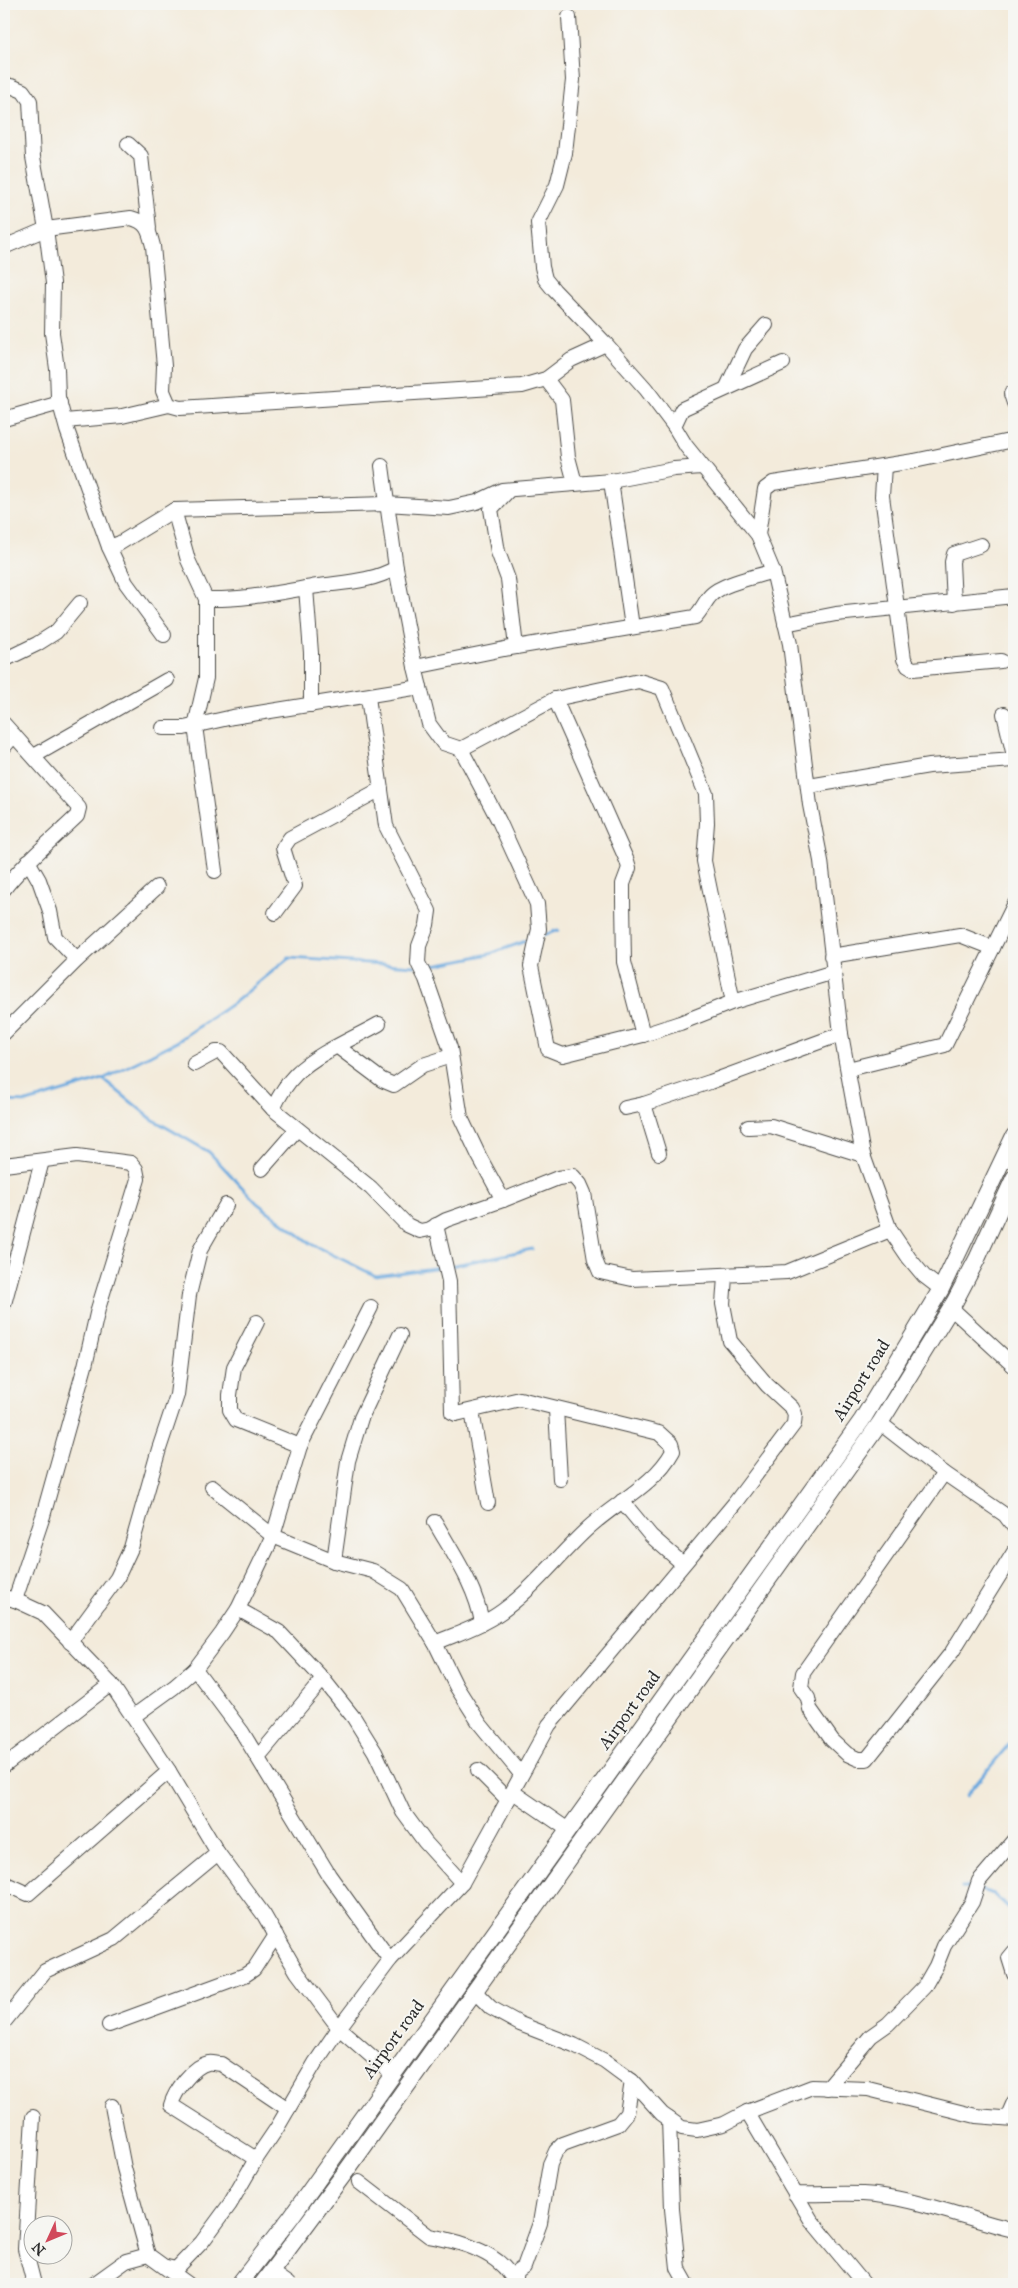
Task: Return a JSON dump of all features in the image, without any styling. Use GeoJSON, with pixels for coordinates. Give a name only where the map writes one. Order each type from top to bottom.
{"type":"FeatureCollection","features":[{"type":"Feature","properties":{"kind":"main road","name":"Airport road"},"geometry":{"type":"LineString","coordinates":[[267,2278],[476,1989],[862,1420],[940,1289],[1014,1136]]}},
{"type":"Feature","properties":{"kind":"main road","name":"Airport road"},"geometry":{"type":"LineString","coordinates":[[239,2284],[310,2190],[567,1829],[701,1659],[880,1423],[951,1308],[978,1259],[1014,1178]]}},
{"type":"Feature","properties":{"kind":"main road"},"geometry":{"type":"LineString","coordinates":[[310,2190],[324,2200]]}},
{"type":"Feature","properties":{"kind":"street"},"geometry":{"type":"LineString","coordinates":[[569,16],[573,80],[565,153],[557,185],[538,223],[545,280],[606,344],[674,426],[702,467],[758,535],[773,571],[783,607],[790,644],[810,805],[821,861],[841,1034],[863,1155],[890,1230],[924,1276],[940,1289]]}},
{"type":"Feature","properties":{"kind":"street"},"geometry":{"type":"LineString","coordinates":[[4,86],[24,91],[30,101],[33,157],[46,229],[53,283],[52,333],[60,403],[65,421],[109,547],[126,583],[164,635]]}},
{"type":"Feature","properties":{"kind":"street"},"geometry":{"type":"LineString","coordinates":[[128,144],[141,156],[149,228],[153,246],[164,366],[163,391],[169,405]]}},
{"type":"Feature","properties":{"kind":"street"},"geometry":{"type":"LineString","coordinates":[[4,246],[46,229],[131,218],[142,221],[149,228]]}},
{"type":"Feature","properties":{"kind":"street"},"geometry":{"type":"LineString","coordinates":[[727,387],[745,349],[766,325]]}},
{"type":"Feature","properties":{"kind":"street"},"geometry":{"type":"LineString","coordinates":[[65,421],[122,416],[169,405],[180,408],[522,386],[546,379],[570,360],[606,344]]}},
{"type":"Feature","properties":{"kind":"street"},"geometry":{"type":"LineString","coordinates":[[674,426],[682,409],[783,363]]}},
{"type":"Feature","properties":{"kind":"street"},"geometry":{"type":"LineString","coordinates":[[546,379],[562,400],[568,457],[575,483]]}},
{"type":"Feature","properties":{"kind":"street"},"geometry":{"type":"LineString","coordinates":[[4,418],[60,403]]}},
{"type":"Feature","properties":{"kind":"street"},"geometry":{"type":"LineString","coordinates":[[758,535],[765,489],[768,485],[884,466],[1014,440]]}},
{"type":"Feature","properties":{"kind":"street"},"geometry":{"type":"LineString","coordinates":[[674,469],[686,446]]}},
{"type":"Feature","properties":{"kind":"street"},"geometry":{"type":"LineString","coordinates":[[382,466],[396,568],[415,667],[429,724],[443,743],[461,749],[499,821],[537,904],[539,929],[531,966],[548,1048],[563,1055],[643,1035],[733,1002],[834,972]]}},
{"type":"Feature","properties":{"kind":"street"},"geometry":{"type":"LineString","coordinates":[[884,466],[882,496],[904,659],[908,666],[913,669],[1001,661]]}},
{"type":"Feature","properties":{"kind":"street"},"geometry":{"type":"LineString","coordinates":[[109,547],[120,543],[174,510],[386,504],[449,508],[477,502],[502,490],[611,480],[674,469],[702,467]]}},
{"type":"Feature","properties":{"kind":"street"},"geometry":{"type":"LineString","coordinates":[[611,480],[632,627]]}},
{"type":"Feature","properties":{"kind":"street"},"geometry":{"type":"LineString","coordinates":[[510,489],[491,509],[498,552],[508,579],[516,647]]}},
{"type":"Feature","properties":{"kind":"street"},"geometry":{"type":"LineString","coordinates":[[174,510],[188,560],[206,599],[206,678],[195,726],[215,871]]}},
{"type":"Feature","properties":{"kind":"street"},"geometry":{"type":"LineString","coordinates":[[954,603],[952,562],[954,554],[982,544]]}},
{"type":"Feature","properties":{"kind":"street"},"geometry":{"type":"LineString","coordinates":[[206,599],[238,598],[363,582],[396,568]]}},
{"type":"Feature","properties":{"kind":"street"},"geometry":{"type":"LineString","coordinates":[[415,667],[516,647],[695,617],[702,610],[711,595],[721,588],[773,571]]}},
{"type":"Feature","properties":{"kind":"street"},"geometry":{"type":"LineString","coordinates":[[306,588],[311,653],[311,706]]}},
{"type":"Feature","properties":{"kind":"street"},"geometry":{"type":"LineString","coordinates":[[785,624],[836,614],[1014,596]]}},
{"type":"Feature","properties":{"kind":"street"},"geometry":{"type":"LineString","coordinates":[[4,660],[37,644],[56,632],[80,603]]}},
{"type":"Feature","properties":{"kind":"street"},"geometry":{"type":"LineString","coordinates":[[34,756],[167,680]]}},
{"type":"Feature","properties":{"kind":"street"},"geometry":{"type":"LineString","coordinates":[[461,749],[555,699],[639,681],[662,688],[706,794],[708,807],[704,861],[733,1002]]}},
{"type":"Feature","properties":{"kind":"street"},"geometry":{"type":"LineString","coordinates":[[163,728],[184,728],[233,717],[368,697],[420,687]]}},
{"type":"Feature","properties":{"kind":"street"},"geometry":{"type":"LineString","coordinates":[[368,697],[386,826],[429,911],[427,925],[419,946],[418,962],[426,979],[451,1056],[460,1118],[478,1156],[503,1200]]}},
{"type":"Feature","properties":{"kind":"street"},"geometry":{"type":"LineString","coordinates":[[555,699],[629,868],[623,892],[624,962],[643,1035]]}},
{"type":"Feature","properties":{"kind":"street"},"geometry":{"type":"LineString","coordinates":[[1004,714],[1014,756]]}},
{"type":"Feature","properties":{"kind":"street"},"geometry":{"type":"LineString","coordinates":[[4,724],[79,808],[77,816],[28,861],[4,889]]}},
{"type":"Feature","properties":{"kind":"street"},"geometry":{"type":"LineString","coordinates":[[4,747],[14,735]]}},
{"type":"Feature","properties":{"kind":"street"},"geometry":{"type":"LineString","coordinates":[[809,786],[929,766],[1014,760]]}},
{"type":"Feature","properties":{"kind":"street"},"geometry":{"type":"LineString","coordinates":[[275,913],[295,886],[283,848],[290,838],[381,789]]}},
{"type":"Feature","properties":{"kind":"street"},"geometry":{"type":"LineString","coordinates":[[28,861],[39,880],[50,911],[55,937],[77,960]]}},
{"type":"Feature","properties":{"kind":"street"},"geometry":{"type":"LineString","coordinates":[[4,1033],[77,960],[157,887]]}},
{"type":"Feature","properties":{"kind":"street"},"geometry":{"type":"LineString","coordinates":[[848,1069],[945,1045],[1014,905]]}},
{"type":"Feature","properties":{"kind":"street"},"geometry":{"type":"LineString","coordinates":[[831,956],[960,935],[993,948]]}},
{"type":"Feature","properties":{"kind":"street"},"geometry":{"type":"LineString","coordinates":[[273,1109],[281,1092],[296,1073],[324,1054],[379,1024]]}},
{"type":"Feature","properties":{"kind":"street"},"geometry":{"type":"LineString","coordinates":[[625,1108],[644,1104],[841,1034]]}},
{"type":"Feature","properties":{"kind":"street"},"geometry":{"type":"LineString","coordinates":[[338,1047],[382,1080],[394,1085],[423,1065],[451,1056]]}},
{"type":"Feature","properties":{"kind":"street"},"geometry":{"type":"LineString","coordinates":[[194,1064],[216,1052],[221,1052],[273,1109],[371,1188],[407,1225],[420,1232],[446,1220],[558,1178],[573,1176],[580,1184],[584,1194],[595,1260],[600,1272],[632,1279],[725,1277],[787,1272],[890,1230]]}},
{"type":"Feature","properties":{"kind":"street"},"geometry":{"type":"LineString","coordinates":[[644,1104],[659,1153]]}},
{"type":"Feature","properties":{"kind":"street"},"geometry":{"type":"LineString","coordinates":[[748,1127],[771,1126],[863,1155]]}},
{"type":"Feature","properties":{"kind":"street"},"geometry":{"type":"LineString","coordinates":[[262,1169],[297,1129]]}},
{"type":"Feature","properties":{"kind":"street"},"geometry":{"type":"LineString","coordinates":[[4,1165],[42,1162],[77,1156],[131,1163],[136,1169],[138,1179],[98,1309],[85,1366],[43,1516],[9,1599],[43,1613],[112,1684],[169,1771],[218,1853],[264,1915],[297,1972],[339,2028],[393,2074]]}},
{"type":"Feature","properties":{"kind":"street"},"geometry":{"type":"LineString","coordinates":[[4,1304],[42,1162]]}},
{"type":"Feature","properties":{"kind":"street"},"geometry":{"type":"LineString","coordinates":[[70,1642],[117,1578],[131,1548],[156,1458],[177,1395],[189,1295],[200,1250],[226,1205]]}},
{"type":"Feature","properties":{"kind":"street"},"geometry":{"type":"LineString","coordinates":[[435,1642],[482,1623],[498,1614],[586,1529],[665,1464],[673,1451],[671,1444],[659,1433],[520,1399],[472,1411],[456,1414],[452,1412],[449,1281],[436,1225]]}},
{"type":"Feature","properties":{"kind":"street"},"geometry":{"type":"LineString","coordinates":[[166,2267],[176,2269],[202,2242],[230,2204],[256,2158],[339,2028],[390,1960],[462,1883],[549,1725],[746,1488],[794,1424],[795,1419],[792,1408],[767,1385],[730,1341],[723,1304],[725,1277]]}},
{"type":"Feature","properties":{"kind":"street"},"geometry":{"type":"LineString","coordinates":[[134,1716],[174,1688],[195,1669],[238,1609],[273,1536],[300,1446],[372,1307]]}},
{"type":"Feature","properties":{"kind":"street"},"geometry":{"type":"LineString","coordinates":[[951,1308],[1014,1366]]}},
{"type":"Feature","properties":{"kind":"street"},"geometry":{"type":"LineString","coordinates":[[257,1322],[234,1367],[230,1395],[232,1416],[236,1420],[300,1446]]}},
{"type":"Feature","properties":{"kind":"street"},"geometry":{"type":"LineString","coordinates":[[334,1561],[348,1460],[358,1427],[400,1335]]}},
{"type":"Feature","properties":{"kind":"street"},"geometry":{"type":"LineString","coordinates":[[556,1409],[560,1479]]}},
{"type":"Feature","properties":{"kind":"street"},"geometry":{"type":"LineString","coordinates":[[472,1411],[488,1503]]}},
{"type":"Feature","properties":{"kind":"street"},"geometry":{"type":"LineString","coordinates":[[880,1423],[944,1473],[1005,1515],[1014,1527]]}},
{"type":"Feature","properties":{"kind":"street"},"geometry":{"type":"LineString","coordinates":[[944,1473],[803,1673],[801,1688],[808,1698],[810,1710],[832,1740],[847,1754],[858,1760],[867,1758],[952,1652],[1014,1552]]}},
{"type":"Feature","properties":{"kind":"street"},"geometry":{"type":"LineString","coordinates":[[212,1487],[273,1536],[334,1561],[374,1570],[402,1589],[435,1642],[456,1686],[470,1709],[521,1774]]}},
{"type":"Feature","properties":{"kind":"street"},"geometry":{"type":"LineString","coordinates":[[622,1501],[652,1536],[682,1564]]}},
{"type":"Feature","properties":{"kind":"street"},"geometry":{"type":"LineString","coordinates":[[435,1522],[461,1567],[476,1600],[482,1623]]}},
{"type":"Feature","properties":{"kind":"street"},"geometry":{"type":"LineString","coordinates":[[238,1609],[279,1632],[322,1679],[354,1718],[375,1752],[403,1812],[425,1842],[462,1883]]}},
{"type":"Feature","properties":{"kind":"street"},"geometry":{"type":"LineString","coordinates":[[195,1669],[242,1732],[329,1875],[390,1960]]}},
{"type":"Feature","properties":{"kind":"street"},"geometry":{"type":"LineString","coordinates":[[258,1756],[322,1679]]}},
{"type":"Feature","properties":{"kind":"street"},"geometry":{"type":"LineString","coordinates":[[4,1766],[112,1684]]}},
{"type":"Feature","properties":{"kind":"street"},"geometry":{"type":"LineString","coordinates":[[478,1770],[510,1796],[567,1829]]}},
{"type":"Feature","properties":{"kind":"street"},"geometry":{"type":"LineString","coordinates":[[4,1883],[28,1894],[169,1771]]}},
{"type":"Feature","properties":{"kind":"street"},"geometry":{"type":"LineString","coordinates":[[826,2088],[866,2041],[888,2024],[924,1987],[936,1966],[944,1946],[972,1902],[979,1881],[1014,1840]]}},
{"type":"Feature","properties":{"kind":"street"},"geometry":{"type":"LineString","coordinates":[[4,2022],[45,1972],[114,1939],[218,1853]]}},
{"type":"Feature","properties":{"kind":"street"},"geometry":{"type":"LineString","coordinates":[[109,2025],[245,1975],[254,1969],[276,1935]]}},
{"type":"Feature","properties":{"kind":"street"},"geometry":{"type":"LineString","coordinates":[[1014,1952],[1009,1958],[1014,1974]]}},
{"type":"Feature","properties":{"kind":"street"},"geometry":{"type":"LineString","coordinates":[[476,1989],[479,1996],[491,2008],[520,2024],[574,2045],[605,2061],[632,2081],[669,2119],[682,2128],[697,2130],[724,2124],[746,2112],[812,2087],[868,2089],[976,2116],[1010,2119],[1014,2102]]}},
{"type":"Feature","properties":{"kind":"street"},"geometry":{"type":"LineString","coordinates":[[256,2158],[171,2105],[173,2096],[196,2068],[209,2062],[220,2064],[288,2109]]}},
{"type":"Feature","properties":{"kind":"street"},"geometry":{"type":"LineString","coordinates":[[515,2284],[517,2272],[524,2267],[540,2223],[550,2164],[556,2151],[563,2144],[618,2124],[626,2113],[632,2081]]}},
{"type":"Feature","properties":{"kind":"street"},"geometry":{"type":"LineString","coordinates":[[112,2106],[124,2168],[148,2255],[185,2283]]}},
{"type":"Feature","properties":{"kind":"street"},"geometry":{"type":"LineString","coordinates":[[746,2112],[811,2220],[864,2284]]}},
{"type":"Feature","properties":{"kind":"street"},"geometry":{"type":"LineString","coordinates":[[33,2117],[25,2249],[34,2284]]}},
{"type":"Feature","properties":{"kind":"street"},"geometry":{"type":"LineString","coordinates":[[669,2119],[671,2189],[678,2268],[687,2284]]}},
{"type":"Feature","properties":{"kind":"street"},"geometry":{"type":"LineString","coordinates":[[359,2182],[429,2236],[460,2244],[486,2254],[507,2270],[515,2284]]}},
{"type":"Feature","properties":{"kind":"street"},"geometry":{"type":"LineString","coordinates":[[795,2194],[875,2195],[932,2206],[984,2223],[1014,2230]]}},
{"type":"Feature","properties":{"kind":"street"},"geometry":{"type":"LineString","coordinates":[[94,2284],[126,2261],[148,2255]]}},
{"type":"Feature","properties":{"kind":"street"},"geometry":{"type":"LineString","coordinates":[[267,2278],[288,2284]]}},
{"type":"Feature","properties":{"kind":"waterway"},"geometry":{"type":"LineString","coordinates":[[542,936],[558,930]]}},
{"type":"Feature","properties":{"kind":"waterway"},"geometry":{"type":"LineString","coordinates":[[424,967],[490,954],[534,938]]}},
{"type":"Feature","properties":{"kind":"waterway"},"geometry":{"type":"LineString","coordinates":[[4,1101],[27,1102],[103,1079],[178,1041],[235,1002],[289,958],[415,966]]}},
{"type":"Feature","properties":{"kind":"waterway"},"geometry":{"type":"LineString","coordinates":[[103,1079],[152,1119],[209,1152],[257,1203],[311,1244],[376,1276],[441,1267]]}},
{"type":"Feature","properties":{"kind":"waterway"},"geometry":{"type":"LineString","coordinates":[[450,1266],[532,1249]]}},
{"type":"Feature","properties":{"kind":"waterway"},"geometry":{"type":"LineString","coordinates":[[966,1796],[1014,1738]]}},
{"type":"Feature","properties":{"kind":"waterway"},"geometry":{"type":"LineString","coordinates":[[962,1887],[974,1888]]}},
{"type":"Feature","properties":{"kind":"waterway"},"geometry":{"type":"LineString","coordinates":[[980,1890],[994,1894],[1014,1913]]}}]}
